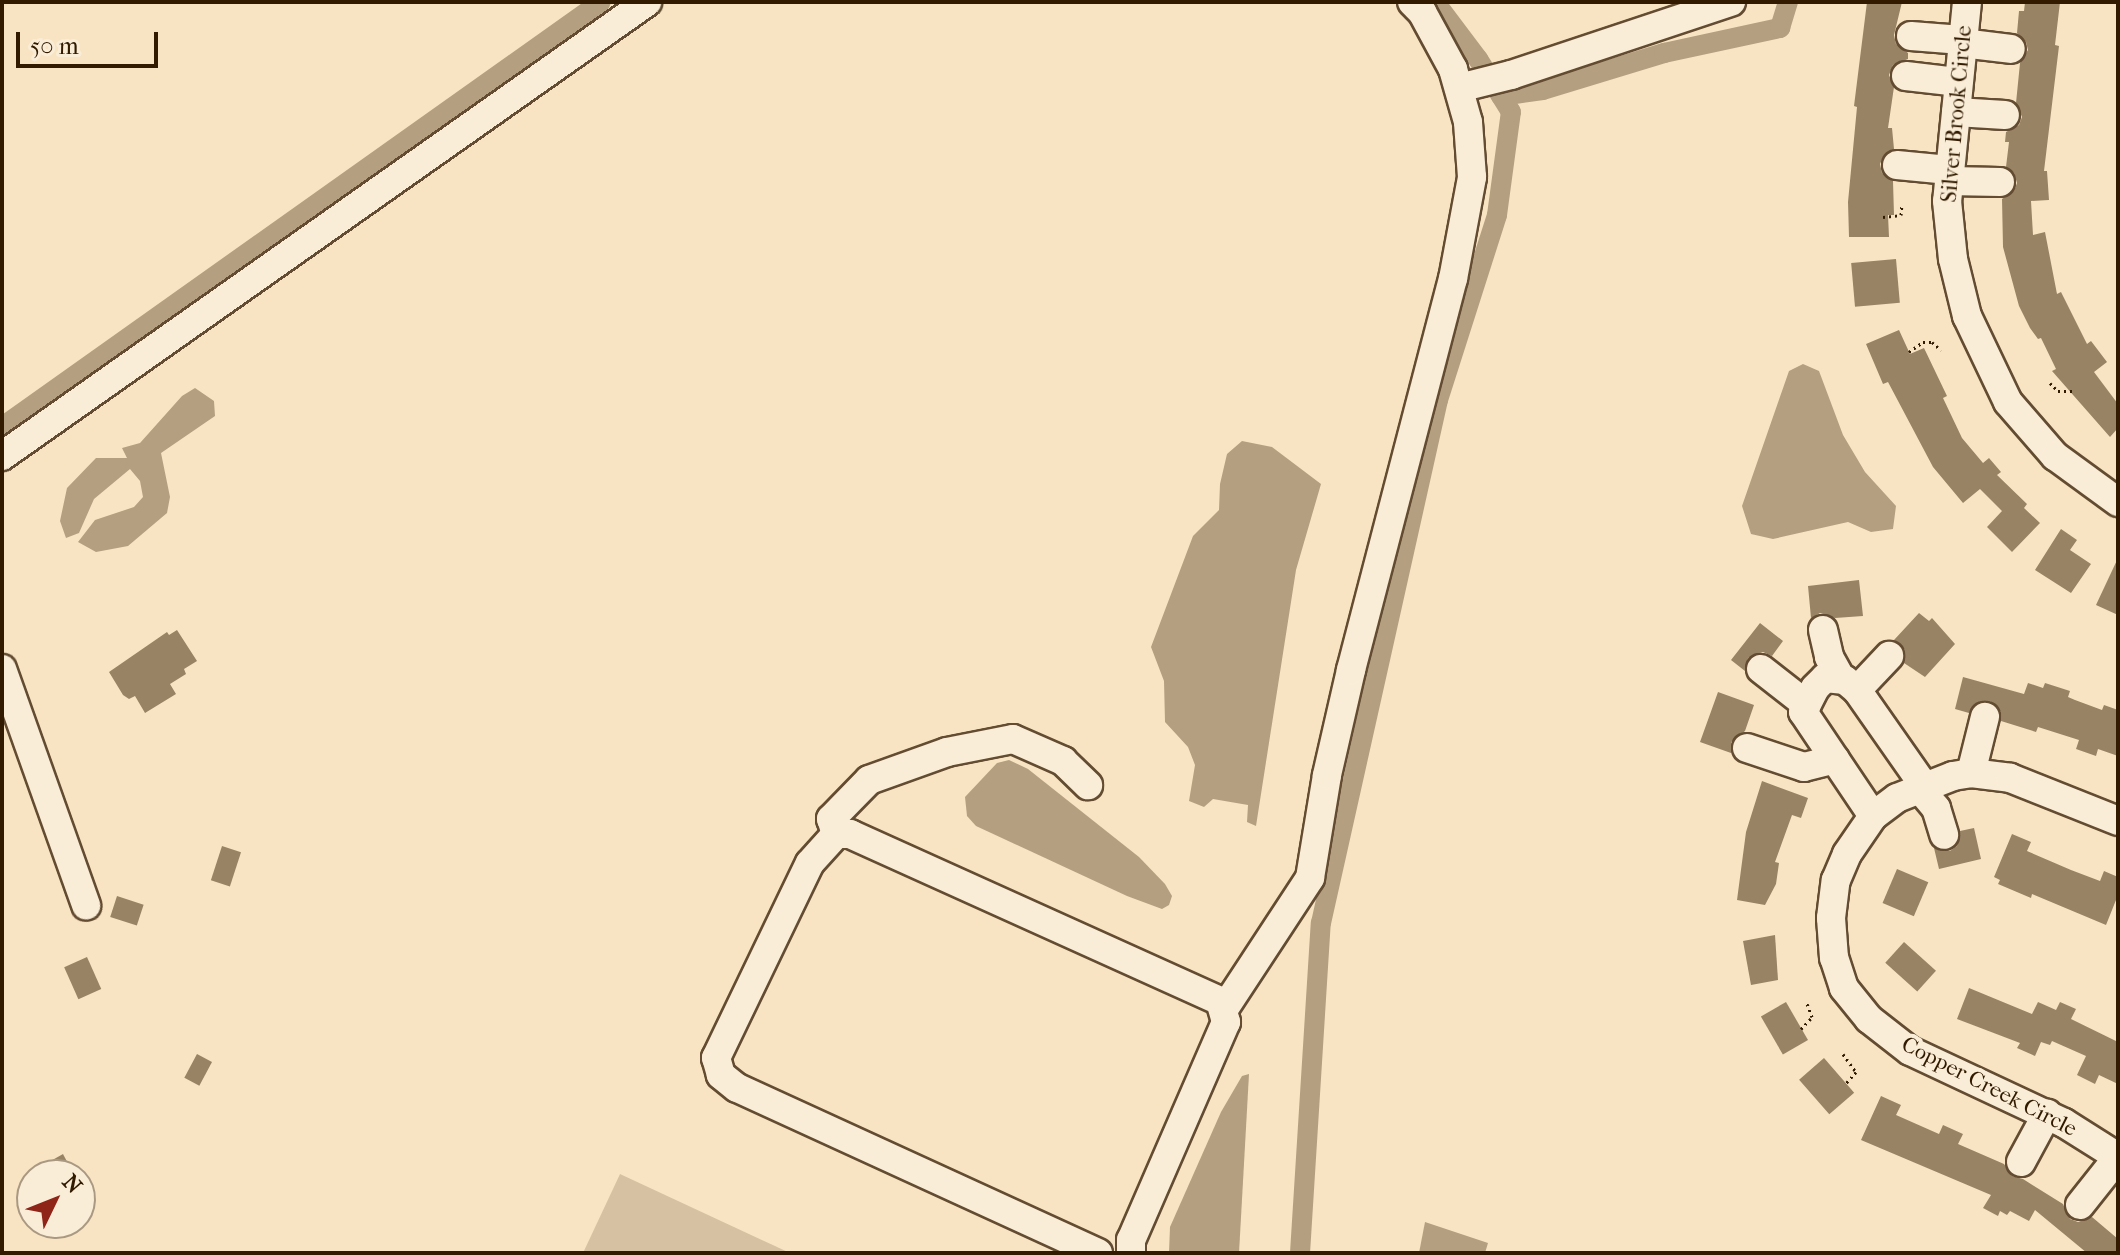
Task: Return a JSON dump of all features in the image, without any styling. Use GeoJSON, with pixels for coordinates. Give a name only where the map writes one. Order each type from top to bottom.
{"type":"FeatureCollection","features":[{"type":"Feature","properties":{"kind":"street"},"geometry":{"type":"LineString","coordinates":[[2,456],[647,2]]}},
{"type":"Feature","properties":{"kind":"street"},"geometry":{"type":"LineString","coordinates":[[1224,1009],[1310,878],[1327,775],[1351,670],[1453,279],[1472,177],[1468,122],[1447,57],[1422,12],[1412,2]]}},
{"type":"Feature","properties":{"kind":"street"},"geometry":{"type":"LineString","coordinates":[[1459,88],[1511,75],[1731,2]]}},
{"type":"Feature","properties":{"kind":"street","name":"Silver Brook Circle"},"geometry":{"type":"LineString","coordinates":[[1967,2],[1949,175],[1953,259],[1967,316],[2008,402],[2055,456],[2118,502]]}},
{"type":"Feature","properties":{"kind":"street"},"geometry":{"type":"LineString","coordinates":[[1911,36],[2011,49]]}},
{"type":"Feature","properties":{"kind":"street"},"geometry":{"type":"LineString","coordinates":[[1906,76],[1957,82]]}},
{"type":"Feature","properties":{"kind":"street"},"geometry":{"type":"LineString","coordinates":[[1956,112],[2005,115]]}},
{"type":"Feature","properties":{"kind":"street"},"geometry":{"type":"LineString","coordinates":[[1897,165],[2000,182]]}},
{"type":"Feature","properties":{"kind":"street"},"geometry":{"type":"LineString","coordinates":[[1823,630],[1829,657],[1936,808],[1944,835]]}},
{"type":"Feature","properties":{"kind":"street"},"geometry":{"type":"LineString","coordinates":[[1849,685],[1889,656]]}},
{"type":"Feature","properties":{"kind":"street"},"geometry":{"type":"LineString","coordinates":[[2,669],[86,905]]}},
{"type":"Feature","properties":{"kind":"street"},"geometry":{"type":"LineString","coordinates":[[1761,669],[1807,705]]}},
{"type":"Feature","properties":{"kind":"street"},"geometry":{"type":"LineString","coordinates":[[1849,685],[1825,678],[1815,688],[1803,712],[1873,816]]}},
{"type":"Feature","properties":{"kind":"street"},"geometry":{"type":"LineString","coordinates":[[1971,773],[1985,717]]}},
{"type":"Feature","properties":{"kind":"street"},"geometry":{"type":"LineString","coordinates":[[836,834],[831,819],[869,780],[947,752],[1013,739],[1063,761],[1088,785]]}},
{"type":"Feature","properties":{"kind":"street"},"geometry":{"type":"LineString","coordinates":[[1747,748],[1804,767],[1835,759]]}},
{"type":"Feature","properties":{"kind":"street","name":"Copper Creek Circle"},"geometry":{"type":"LineString","coordinates":[[2118,821],[2010,778],[1971,773],[1953,776],[1897,798],[1873,816],[1847,854],[1836,880],[1831,918],[1834,958],[1844,988],[1869,1019],[1910,1051],[2047,1114],[2118,1157]]}},
{"type":"Feature","properties":{"kind":"street"},"geometry":{"type":"LineString","coordinates":[[1098,1253],[737,1088],[721,1075],[716,1058],[810,863],[836,834],[850,834],[1220,1001],[1226,1022],[1131,1240],[1131,1253]]}},
{"type":"Feature","properties":{"kind":"street"},"geometry":{"type":"LineString","coordinates":[[2021,1162],[2047,1114]]}},
{"type":"Feature","properties":{"kind":"street"},"geometry":{"type":"LineString","coordinates":[[2080,1205],[2118,1157]]}},
{"type":"Feature","properties":{"kind":"path"},"geometry":{"type":"LineString","coordinates":[[1883,217],[1901,215],[1902,204]]}},
{"type":"Feature","properties":{"kind":"path"},"geometry":{"type":"LineString","coordinates":[[1909,352],[1923,342],[1932,342],[1941,350]]}},
{"type":"Feature","properties":{"kind":"path"},"geometry":{"type":"LineString","coordinates":[[2050,383],[2058,391],[2075,391]]}},
{"type":"Feature","properties":{"kind":"path"},"geometry":{"type":"LineString","coordinates":[[1801,1029],[1812,1017],[1807,1003]]}},
{"type":"Feature","properties":{"kind":"path"},"geometry":{"type":"LineString","coordinates":[[1843,1054],[1856,1072],[1846,1083]]}},
{"type":"Feature","properties":{"kind":"shaded area"},"geometry":{"type":"Polygon","coordinates":[[[1803,364],[1819,371],[1843,435],[1865,472],[1896,506],[1893,529],[1871,532],[1848,522],[1773,539],[1751,534],[1742,506],[1789,371],[1803,364]]]}},
{"type":"Feature","properties":{"kind":"shaded area"},"geometry":{"type":"Polygon","coordinates":[[[195,388],[214,401],[215,416],[161,453],[170,497],[167,513],[128,546],[96,552],[78,542],[95,520],[134,507],[143,497],[140,481],[130,469],[94,499],[79,533],[66,538],[60,521],[67,488],[96,458],[127,458],[122,448],[140,443],[182,396],[195,388]]]}},
{"type":"Feature","properties":{"kind":"shaded area"},"geometry":{"type":"Polygon","coordinates":[[[1242,441],[1272,447],[1321,484],[1296,570],[1256,826],[1247,822],[1248,805],[1213,799],[1204,807],[1189,801],[1195,765],[1188,747],[1165,722],[1164,681],[1151,647],[1193,536],[1219,510],[1220,484],[1227,454],[1242,441]]]}},
{"type":"Feature","properties":{"kind":"shaded area"},"geometry":{"type":"Polygon","coordinates":[[[1009,760],[1028,769],[1139,857],[1165,884],[1172,896],[1169,905],[1162,909],[1127,896],[976,826],[967,816],[965,797],[997,763],[1009,760]]]}},
{"type":"Feature","properties":{"kind":"shaded area"},"geometry":{"type":"Polygon","coordinates":[[[1249,1074],[1239,1253],[1169,1253],[1170,1227],[1221,1112],[1242,1076],[1249,1074]]]}},
{"type":"Feature","properties":{"kind":"shaded area"},"geometry":{"type":"Polygon","coordinates":[[[620,1174],[790,1253],[583,1253],[620,1174]]]}},
{"type":"Feature","properties":{"kind":"shaded area"},"geometry":{"type":"Polygon","coordinates":[[[1425,1222],[1488,1243],[1485,1253],[1419,1253],[1425,1222]]]}},
{"type":"Feature","properties":{"kind":"building"},"geometry":{"type":"Polygon","coordinates":[[[1867,2],[1902,2],[1894,35],[1896,44],[1908,53],[1908,59],[1893,65],[1889,75],[1894,87],[1888,128],[1892,128],[1894,149],[1884,155],[1880,164],[1882,173],[1893,181],[1894,215],[1888,215],[1889,237],[1849,237],[1848,202],[1857,107],[1854,106],[1867,2]]]}},
{"type":"Feature","properties":{"kind":"building"},"geometry":{"type":"Polygon","coordinates":[[[2025,2],[2060,2],[2055,45],[2059,46],[2044,171],[2047,171],[2049,200],[2031,201],[2033,235],[2045,232],[2057,294],[2061,292],[2087,344],[2091,341],[2107,362],[2094,372],[2118,404],[2118,428],[2110,437],[2052,371],[2056,369],[2041,338],[2038,339],[2030,328],[2019,306],[2003,247],[2002,199],[2014,191],[2017,183],[2014,173],[2006,167],[2009,142],[2005,142],[2006,132],[2019,125],[2022,117],[2016,103],[2020,63],[2028,50],[2026,42],[2017,33],[2019,11],[2024,11],[2025,2]]]}},
{"type":"Feature","properties":{"kind":"building"},"geometry":{"type":"Polygon","coordinates":[[[1896,259],[1900,303],[1855,307],[1851,263],[1896,259]]]}},
{"type":"Feature","properties":{"kind":"building"},"geometry":{"type":"Polygon","coordinates":[[[1899,330],[1910,354],[1924,348],[1947,396],[1943,398],[1962,438],[1983,463],[1989,458],[2001,472],[1997,475],[2027,504],[2024,508],[2040,523],[2012,552],[1987,527],[2002,511],[1980,489],[1963,503],[1933,467],[1888,382],[1883,384],[1866,344],[1899,330]]]}},
{"type":"Feature","properties":{"kind":"building"},"geometry":{"type":"Polygon","coordinates":[[[2061,529],[2077,540],[2070,550],[2091,564],[2071,593],[2035,570],[2061,529]]]}},
{"type":"Feature","properties":{"kind":"building"},"geometry":{"type":"Polygon","coordinates":[[[2118,558],[2118,615],[2096,605],[2118,558]]]}},
{"type":"Feature","properties":{"kind":"building"},"geometry":{"type":"Polygon","coordinates":[[[1859,580],[1863,616],[1835,618],[1820,613],[1811,618],[1808,586],[1859,580]]]}},
{"type":"Feature","properties":{"kind":"building"},"geometry":{"type":"Polygon","coordinates":[[[1919,613],[1929,621],[1932,618],[1955,644],[1925,677],[1904,663],[1905,650],[1894,640],[1919,613]]]}},
{"type":"Feature","properties":{"kind":"building"},"geometry":{"type":"Polygon","coordinates":[[[1760,623],[1783,641],[1772,656],[1763,652],[1748,658],[1745,671],[1731,660],[1760,623]]]}},
{"type":"Feature","properties":{"kind":"building"},"geometry":{"type":"Polygon","coordinates":[[[177,630],[197,661],[184,669],[186,674],[170,684],[176,694],[145,713],[135,696],[129,699],[123,695],[109,672],[167,632],[169,635],[177,630]]]}},
{"type":"Feature","properties":{"kind":"building"},"geometry":{"type":"Polygon","coordinates":[[[1963,677],[2024,694],[2028,683],[2043,688],[2045,683],[2070,691],[2068,697],[2102,710],[2104,705],[2118,710],[2118,756],[2098,749],[2096,756],[2076,749],[2079,740],[2038,727],[2036,732],[2001,721],[2001,712],[1990,701],[1980,701],[1969,713],[1955,709],[1963,677]]]}},
{"type":"Feature","properties":{"kind":"building"},"geometry":{"type":"Polygon","coordinates":[[[1718,692],[1754,705],[1745,731],[1731,742],[1731,753],[1700,742],[1718,692]]]}},
{"type":"Feature","properties":{"kind":"building"},"geometry":{"type":"Polygon","coordinates":[[[1762,781],[1808,798],[1801,818],[1792,815],[1775,862],[1779,863],[1776,884],[1765,905],[1737,900],[1746,832],[1762,781]]]}},
{"type":"Feature","properties":{"kind":"building"},"geometry":{"type":"Polygon","coordinates":[[[1974,828],[1981,859],[1939,869],[1934,848],[1950,851],[1957,846],[1960,831],[1974,828]]]}},
{"type":"Feature","properties":{"kind":"building"},"geometry":{"type":"Polygon","coordinates":[[[2012,834],[2031,842],[2027,851],[2071,870],[2100,881],[2104,871],[2118,877],[2118,895],[2106,925],[2032,894],[2031,898],[1998,884],[2000,880],[1994,877],[2012,834]]]}},
{"type":"Feature","properties":{"kind":"building"},"geometry":{"type":"Polygon","coordinates":[[[222,846],[241,852],[230,886],[211,880],[222,846]]]}},
{"type":"Feature","properties":{"kind":"building"},"geometry":{"type":"Polygon","coordinates":[[[1897,869],[1928,882],[1914,916],[1883,903],[1897,869]]]}},
{"type":"Feature","properties":{"kind":"building"},"geometry":{"type":"Polygon","coordinates":[[[117,896],[144,905],[137,926],[110,917],[117,896]]]}},
{"type":"Feature","properties":{"kind":"building"},"geometry":{"type":"Polygon","coordinates":[[[1775,935],[1778,980],[1751,985],[1743,941],[1775,935]]]}},
{"type":"Feature","properties":{"kind":"building"},"geometry":{"type":"Polygon","coordinates":[[[1904,942],[1936,971],[1917,992],[1885,963],[1904,942]]]}},
{"type":"Feature","properties":{"kind":"building"},"geometry":{"type":"Polygon","coordinates":[[[87,957],[101,989],[78,999],[64,967],[87,957]]]}},
{"type":"Feature","properties":{"kind":"building"},"geometry":{"type":"Polygon","coordinates":[[[1969,988],[2032,1014],[2038,1002],[2056,1010],[2060,1002],[2076,1009],[2071,1019],[2118,1042],[2118,1084],[2099,1075],[2095,1084],[2077,1075],[2086,1056],[2052,1041],[2050,1045],[2041,1042],[2035,1056],[2017,1048],[2020,1043],[1957,1019],[1969,988]]]}},
{"type":"Feature","properties":{"kind":"building"},"geometry":{"type":"Polygon","coordinates":[[[1786,1002],[1808,1040],[1783,1055],[1761,1016],[1786,1002]]]}},
{"type":"Feature","properties":{"kind":"building"},"geometry":{"type":"Polygon","coordinates":[[[197,1054],[212,1062],[199,1086],[184,1078],[197,1054]]]}},
{"type":"Feature","properties":{"kind":"building"},"geometry":{"type":"Polygon","coordinates":[[[1824,1058],[1854,1093],[1829,1114],[1799,1080],[1824,1058]]]}},
{"type":"Feature","properties":{"kind":"building"},"geometry":{"type":"Polygon","coordinates":[[[1881,1096],[1901,1105],[1896,1115],[1939,1134],[1943,1125],[1963,1134],[1958,1144],[2004,1164],[2012,1176],[2023,1179],[2063,1204],[2070,1219],[2078,1222],[2092,1217],[2118,1239],[2118,1253],[2087,1253],[2035,1210],[2029,1221],[2010,1211],[2007,1215],[2000,1211],[1998,1216],[1983,1208],[1991,1195],[1861,1140],[1881,1096]]]}},
{"type":"Feature","properties":{"kind":"waterway"},"geometry":{"type":"LineString","coordinates":[[2,427],[601,2]]}},
{"type":"Feature","properties":{"kind":"waterway"},"geometry":{"type":"LineString","coordinates":[[1300,1253],[1321,923],[1438,400],[1497,215],[1511,112],[1478,59],[1435,2]]}},
{"type":"Feature","properties":{"kind":"waterway"},"geometry":{"type":"LineString","coordinates":[[1501,96],[1543,90],[1664,53],[1780,28],[1788,2]]}}]}
